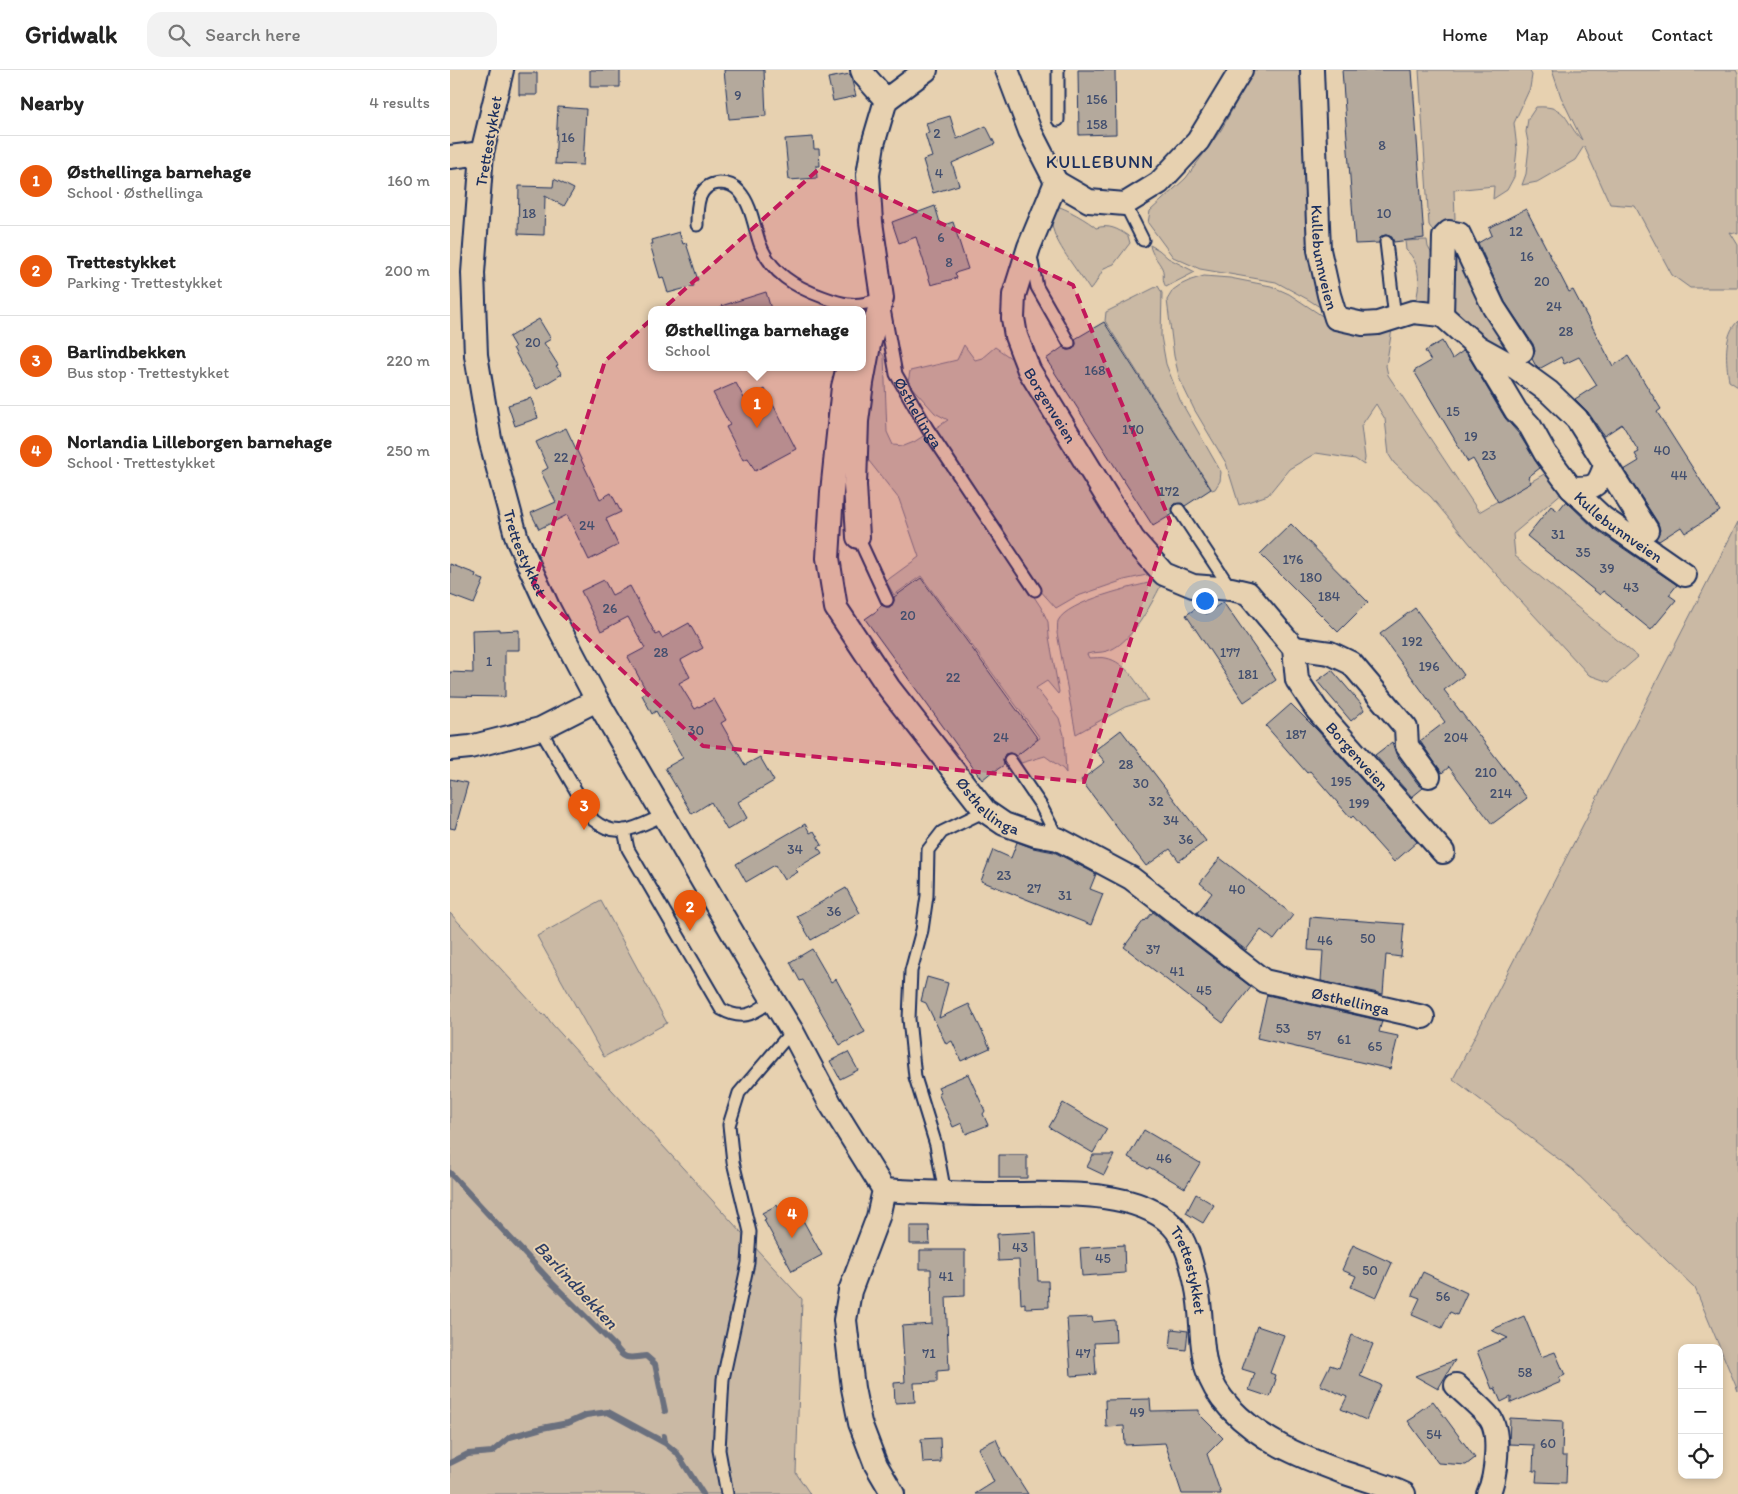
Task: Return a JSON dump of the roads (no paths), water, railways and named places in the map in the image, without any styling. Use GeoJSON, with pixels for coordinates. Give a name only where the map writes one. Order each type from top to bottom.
{"type":"FeatureCollection","features":[{"type":"Feature","properties":{"kind":"street","name":"Trettestykket"},"geometry":{"type":"LineString","coordinates":[[502,70],[482,153],[473,273],[476,355],[490,439],[517,539],[549,609],[597,700],[792,1030],[830,1103],[884,1190],[945,1194],[1094,1196],[1132,1202],[1158,1214],[1173,1225],[1185,1245],[1197,1284],[1203,1355],[1211,1384],[1229,1407],[1251,1428],[1280,1447],[1341,1472],[1385,1485],[1404,1494]]}},
{"type":"Feature","properties":{"kind":"street"},"geometry":{"type":"LineString","coordinates":[[862,70],[864,75],[886,100],[926,70]]}},
{"type":"Feature","properties":{"kind":"street"},"geometry":{"type":"LineString","coordinates":[[1007,70],[1030,131],[1056,182],[1089,201],[1124,204],[1159,183],[1198,141],[1241,70]]}},
{"type":"Feature","properties":{"kind":"street","name":"Kullebunnveien"},"geometry":{"type":"LineString","coordinates":[[1312,70],[1319,250],[1336,318],[1363,324],[1378,323],[1413,312],[1442,315],[1476,346],[1516,368],[1550,392],[1577,419],[1647,530]]}},
{"type":"Feature","properties":{"kind":"street","name":"Østhellinga"},"geometry":{"type":"LineString","coordinates":[[866,361],[882,298],[871,222],[868,175],[873,144],[886,100]]}},
{"type":"Feature","properties":{"kind":"street"},"geometry":{"type":"LineString","coordinates":[[450,158],[482,153]]}},
{"type":"Feature","properties":{"kind":"street","name":"Borgenveien"},"geometry":{"type":"LineString","coordinates":[[1056,182],[1029,247],[1014,295],[1013,318],[1016,336],[1029,370],[1133,539],[1164,574],[1193,586],[1231,589],[1248,593],[1294,648],[1297,680],[1317,710],[1444,852]]}},
{"type":"Feature","properties":{"kind":"street"},"geometry":{"type":"LineString","coordinates":[[1442,315],[1444,237],[1450,232],[1459,234],[1494,308],[1522,352]]}},
{"type":"Feature","properties":{"kind":"street"},"geometry":{"type":"LineString","coordinates":[[866,318],[882,298]]}},
{"type":"Feature","properties":{"kind":"street","name":"Kullebunnveien"},"geometry":{"type":"LineString","coordinates":[[1476,346],[1516,411],[1530,426],[1546,454],[1571,488],[1603,518],[1685,575]]}},
{"type":"Feature","properties":{"kind":"street","name":"Østhellinga"},"geometry":{"type":"LineString","coordinates":[[847,371],[843,387],[832,492],[828,558],[836,608],[889,688],[984,811],[1004,824],[1035,835],[1058,839],[1131,878],[1264,981],[1424,1017]]}},
{"type":"Feature","properties":{"kind":"street","name":"Østhellinga"},"geometry":{"type":"LineString","coordinates":[[858,537],[855,485],[857,421],[864,371]]}},
{"type":"Feature","properties":{"kind":"street"},"geometry":{"type":"LineString","coordinates":[[1571,488],[1589,488],[1599,482],[1605,466]]}},
{"type":"Feature","properties":{"kind":"street"},"geometry":{"type":"LineString","coordinates":[[1294,648],[1330,653],[1351,663],[1406,728],[1407,746],[1430,776]]}},
{"type":"Feature","properties":{"kind":"street"},"geometry":{"type":"LineString","coordinates":[[450,749],[470,748],[540,729],[597,700]]}},
{"type":"Feature","properties":{"kind":"street"},"geometry":{"type":"LineString","coordinates":[[884,1190],[878,1217],[850,1291],[845,1320],[853,1388],[860,1423],[876,1464],[893,1494]]}},
{"type":"Feature","properties":{"kind":"street"},"geometry":{"type":"LineString","coordinates":[[1456,1385],[1491,1420],[1497,1440],[1496,1460],[1488,1494]]}},
{"type":"Feature","properties":{"kind":"lane"},"geometry":{"type":"LineString","coordinates":[[1058,70],[1058,120]]}},
{"type":"Feature","properties":{"kind":"lane"},"geometry":{"type":"LineString","coordinates":[[697,226],[697,207],[700,196],[705,188],[713,184],[722,183],[733,186],[746,201],[760,246],[777,271],[786,280],[814,294],[848,304],[863,304],[882,298]]}},
{"type":"Feature","properties":{"kind":"lane"},"geometry":{"type":"LineString","coordinates":[[1124,204],[1143,240]]}},
{"type":"Feature","properties":{"kind":"lane"},"geometry":{"type":"LineString","coordinates":[[1386,242],[1395,318]]}},
{"type":"Feature","properties":{"kind":"lane"},"geometry":{"type":"LineString","coordinates":[[1029,247],[1037,288],[1069,343]]}},
{"type":"Feature","properties":{"kind":"lane","name":"Østhellinga"},"geometry":{"type":"LineString","coordinates":[[882,298],[896,374],[927,428],[1035,590]]}},
{"type":"Feature","properties":{"kind":"lane"},"geometry":{"type":"LineString","coordinates":[[1179,510],[1231,589]]}},
{"type":"Feature","properties":{"kind":"lane"},"geometry":{"type":"LineString","coordinates":[[858,537],[887,600]]}},
{"type":"Feature","properties":{"kind":"lane"},"geometry":{"type":"LineString","coordinates":[[540,729],[593,820],[604,829],[615,831],[630,830],[664,815]]}},
{"type":"Feature","properties":{"kind":"lane"},"geometry":{"type":"LineString","coordinates":[[1010,760],[1040,804],[1058,839]]}},
{"type":"Feature","properties":{"kind":"lane"},"geometry":{"type":"LineString","coordinates":[[945,1194],[936,1145],[915,1077],[909,1019],[911,971],[922,930],[927,896],[928,850],[942,832],[984,811]]}},
{"type":"Feature","properties":{"kind":"lane"},"geometry":{"type":"LineString","coordinates":[[624,830],[628,849],[722,1009],[731,1015],[746,1016],[773,1000]]}},
{"type":"Feature","properties":{"kind":"lane"},"geometry":{"type":"LineString","coordinates":[[727,1494],[719,1450],[722,1379],[748,1263],[750,1232],[733,1162],[729,1125],[739,1093],[792,1030]]}},
{"type":"Feature","properties":{"kind":"waterway","name":"Barlindbekken"},"geometry":{"type":"LineString","coordinates":[[450,1173],[552,1283],[622,1354],[631,1358],[646,1356],[655,1364],[665,1411]]}},
{"type":"Feature","properties":{"kind":"waterway"},"geometry":{"type":"LineString","coordinates":[[450,1463],[468,1454],[492,1452],[510,1437],[568,1423],[586,1415],[608,1412],[665,1443]]}},
{"type":"Feature","properties":{"kind":"waterway","name":"Barlindbekken"},"geometry":{"type":"LineString","coordinates":[[664,1436],[665,1443],[677,1453],[703,1494]]}},
{"type":"Feature","properties":{"kind":"place","name":"Østhellinga barnehage"},"geometry":{"type":"Point","coordinates":[757,428]}},
{"type":"Feature","properties":{"kind":"place","name":"Barlindbekken"},"geometry":{"type":"Point","coordinates":[584,830]}},
{"type":"Feature","properties":{"kind":"place","name":"Trettestykket"},"geometry":{"type":"Point","coordinates":[690,931]}},
{"type":"Feature","properties":{"kind":"place","name":"Norlandia Lilleborgen barnehage"},"geometry":{"type":"Point","coordinates":[792,1238]}},
{"type":"Feature","properties":{"kind":"district","name":"KULLEBUNN"},"geometry":{"type":"Point","coordinates":[1100,162]}}]}
